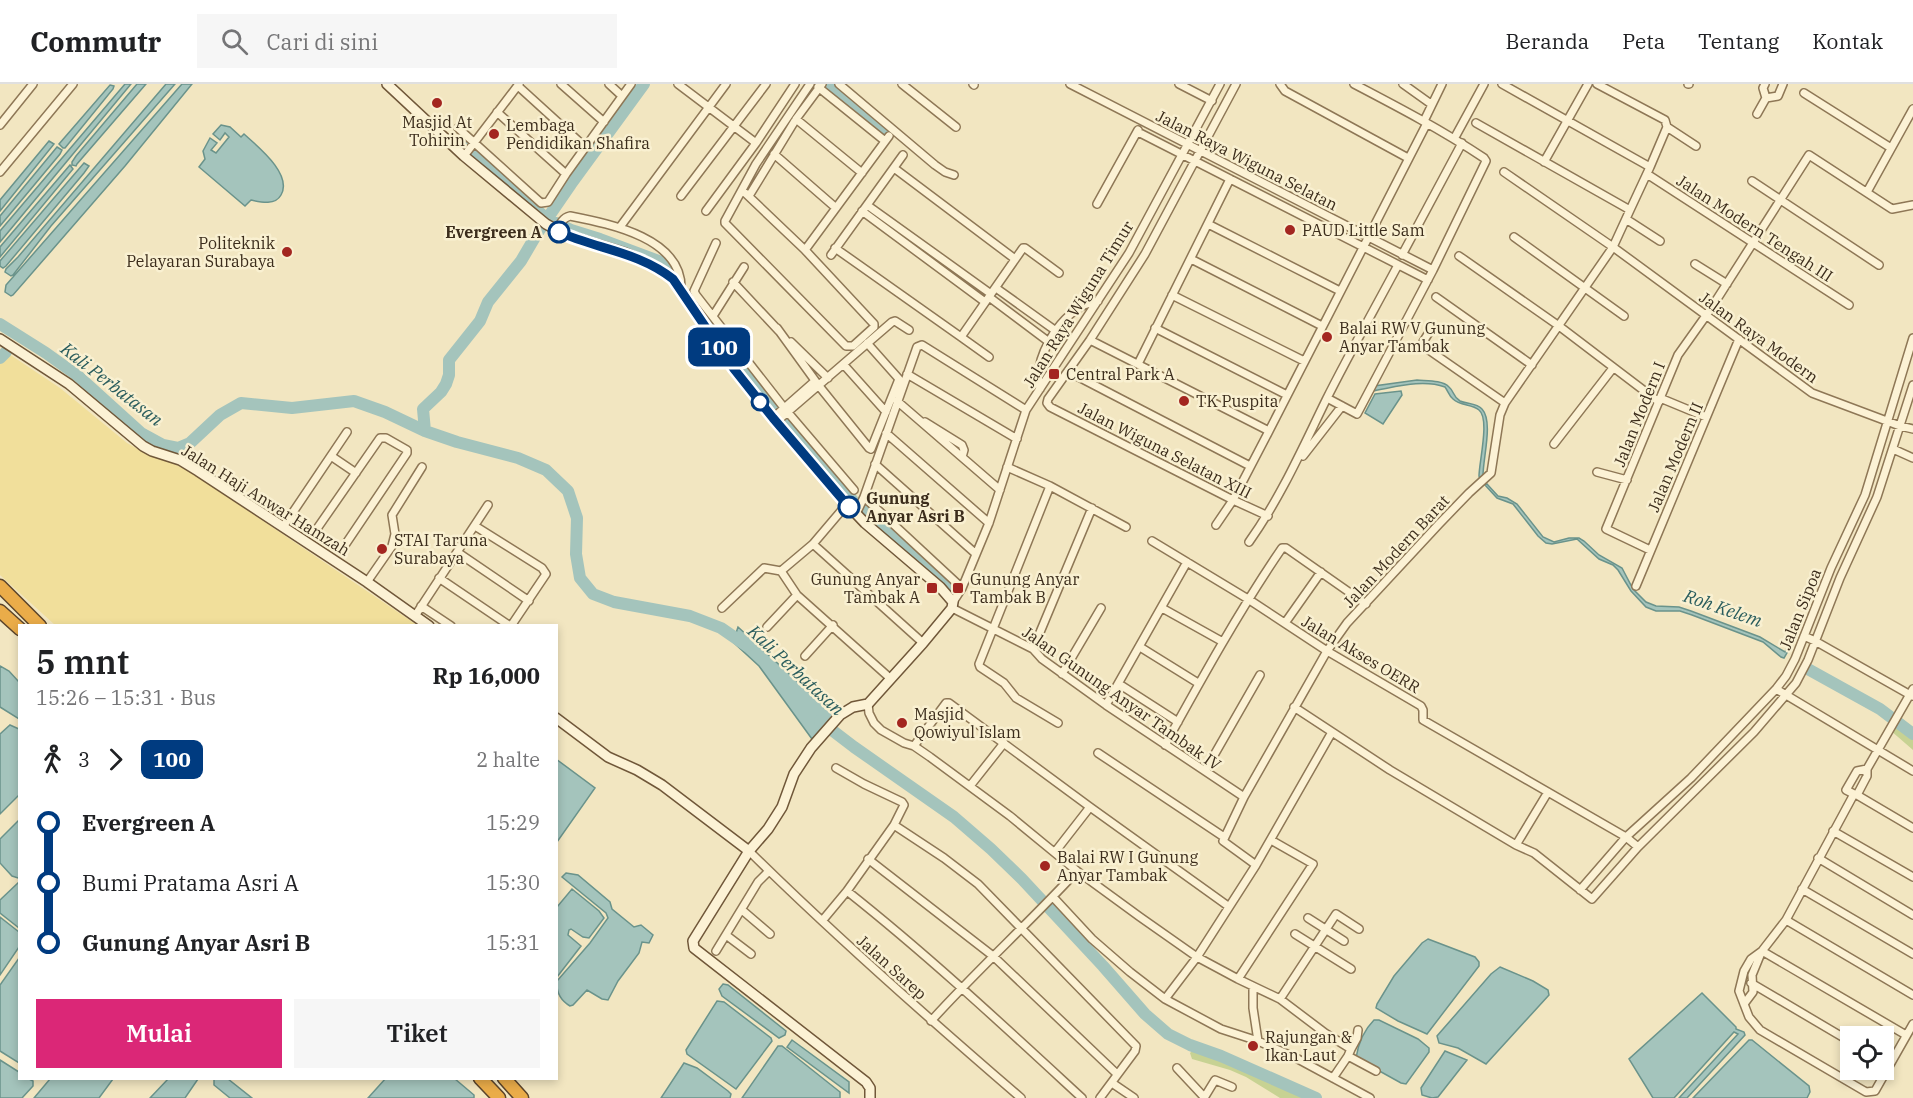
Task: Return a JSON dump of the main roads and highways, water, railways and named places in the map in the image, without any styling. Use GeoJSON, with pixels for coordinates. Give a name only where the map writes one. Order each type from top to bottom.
{"type":"FeatureCollection","features":[{"type":"Feature","properties":{"kind":"highway"},"geometry":{"type":"LineString","coordinates":[[0,586],[38,624]]}},
{"type":"Feature","properties":{"kind":"highway"},"geometry":{"type":"LineString","coordinates":[[0,610],[18,627]]}},
{"type":"Feature","properties":{"kind":"highway"},"geometry":{"type":"LineString","coordinates":[[482,1080],[499,1098]]}},
{"type":"Feature","properties":{"kind":"highway"},"geometry":{"type":"LineString","coordinates":[[506,1080],[522,1098]]}},
{"type":"Feature","properties":{"kind":"water"},"geometry":{"type":"Polygon","coordinates":[[[125,84],[131,84],[0,242],[0,231],[125,84]]]}},
{"type":"Feature","properties":{"kind":"water"},"geometry":{"type":"Polygon","coordinates":[[[137,84],[146,84],[76,166],[72,165],[76,156],[137,84]]]}},
{"type":"Feature","properties":{"kind":"water"},"geometry":{"type":"Polygon","coordinates":[[[166,84],[175,84],[51,226],[13,275],[5,272],[6,269],[166,84]]]}},
{"type":"Feature","properties":{"kind":"water"},"geometry":{"type":"Polygon","coordinates":[[[182,84],[192,84],[125,166],[13,295],[5,292],[6,285],[182,84]]]}},
{"type":"Feature","properties":{"kind":"water"},"geometry":{"type":"Polygon","coordinates":[[[110,85],[114,86],[113,89],[63,148],[59,144],[110,85]]]}},
{"type":"Feature","properties":{"kind":"water"},"geometry":{"type":"Polygon","coordinates":[[[221,125],[230,127],[241,137],[244,134],[272,161],[282,178],[283,187],[281,195],[275,201],[251,200],[245,206],[199,167],[205,159],[203,151],[210,138],[217,143],[211,150],[216,153],[229,137],[225,133],[220,140],[213,134],[221,125]]]}},
{"type":"Feature","properties":{"kind":"water"},"geometry":{"type":"Polygon","coordinates":[[[49,141],[54,144],[0,211],[0,200],[49,141]]]}},
{"type":"Feature","properties":{"kind":"water"},"geometry":{"type":"Polygon","coordinates":[[[57,147],[62,150],[60,154],[0,226],[0,216],[57,147]]]}},
{"type":"Feature","properties":{"kind":"water"},"geometry":{"type":"Polygon","coordinates":[[[84,163],[89,166],[84,173],[6,266],[3,268],[0,266],[0,261],[84,163]]]}},
{"type":"Feature","properties":{"kind":"water"},"geometry":{"type":"Polygon","coordinates":[[[70,165],[73,169],[0,257],[0,247],[70,165]]]}},
{"type":"Feature","properties":{"kind":"water"},"geometry":{"type":"Polygon","coordinates":[[[1417,380],[1442,383],[1451,389],[1460,401],[1482,409],[1487,423],[1487,432],[1483,478],[1480,480],[1484,422],[1479,410],[1456,401],[1445,387],[1436,385],[1409,384],[1372,391],[1374,386],[1417,380]]]}},
{"type":"Feature","properties":{"kind":"water"},"geometry":{"type":"Polygon","coordinates":[[[1401,391],[1402,395],[1383,424],[1365,413],[1375,394],[1401,391]]]}},
{"type":"Feature","properties":{"kind":"water"},"geometry":{"type":"Polygon","coordinates":[[[1487,484],[1498,496],[1517,504],[1543,537],[1554,542],[1579,538],[1599,555],[1622,568],[1633,589],[1646,602],[1656,606],[1679,607],[1691,611],[1760,637],[1785,652],[1789,642],[1792,644],[1784,658],[1763,642],[1692,615],[1680,611],[1656,611],[1646,607],[1631,591],[1613,565],[1599,559],[1577,539],[1552,544],[1546,543],[1513,504],[1497,498],[1485,485],[1487,484]]]}},
{"type":"Feature","properties":{"kind":"water","name":"Kali Perbatasan"},"geometry":{"type":"Polygon","coordinates":[[[738,627],[834,715],[812,739],[759,666],[733,642],[738,627]]]}},
{"type":"Feature","properties":{"kind":"water"},"geometry":{"type":"Polygon","coordinates":[[[0,666],[9,671],[18,681],[18,718],[0,707],[0,666]]]}},
{"type":"Feature","properties":{"kind":"water"},"geometry":{"type":"Polygon","coordinates":[[[10,725],[18,729],[18,796],[0,814],[0,734],[10,725]]]}},
{"type":"Feature","properties":{"kind":"water"},"geometry":{"type":"Polygon","coordinates":[[[558,760],[595,788],[558,841],[558,760]]]}},
{"type":"Feature","properties":{"kind":"water"},"geometry":{"type":"Polygon","coordinates":[[[18,821],[18,878],[12,876],[0,863],[0,839],[18,821]]]}},
{"type":"Feature","properties":{"kind":"water"},"geometry":{"type":"Polygon","coordinates":[[[566,873],[578,875],[610,902],[612,909],[634,927],[641,925],[653,935],[649,943],[642,942],[639,953],[618,981],[608,1000],[587,990],[570,1006],[558,992],[558,980],[608,918],[606,913],[562,877],[566,873]]]}},
{"type":"Feature","properties":{"kind":"water"},"geometry":{"type":"Polygon","coordinates":[[[18,883],[18,927],[0,913],[0,900],[18,883]]]}},
{"type":"Feature","properties":{"kind":"water"},"geometry":{"type":"Polygon","coordinates":[[[572,889],[599,911],[604,918],[589,938],[569,930],[568,935],[581,946],[558,976],[558,906],[572,889]]]}},
{"type":"Feature","properties":{"kind":"water"},"geometry":{"type":"Polygon","coordinates":[[[0,917],[18,931],[18,948],[0,975],[0,917]]]}},
{"type":"Feature","properties":{"kind":"water"},"geometry":{"type":"Polygon","coordinates":[[[1428,939],[1475,957],[1479,966],[1427,1034],[1376,1008],[1394,976],[1428,939]]]}},
{"type":"Feature","properties":{"kind":"water"},"geometry":{"type":"Polygon","coordinates":[[[18,959],[18,1062],[0,1051],[0,985],[18,959]]]}},
{"type":"Feature","properties":{"kind":"water"},"geometry":{"type":"Polygon","coordinates":[[[1500,967],[1533,981],[1548,990],[1549,995],[1486,1064],[1458,1048],[1439,1043],[1437,1036],[1491,974],[1500,967]]]}},
{"type":"Feature","properties":{"kind":"water"},"geometry":{"type":"Polygon","coordinates":[[[723,984],[728,985],[786,1031],[785,1035],[779,1038],[722,996],[719,989],[723,984]]]}},
{"type":"Feature","properties":{"kind":"water"},"geometry":{"type":"Polygon","coordinates":[[[1702,993],[1736,1029],[1744,1032],[1745,1035],[1687,1098],[1679,1098],[1738,1034],[1734,1032],[1674,1098],[1653,1098],[1629,1059],[1702,993]]]}},
{"type":"Feature","properties":{"kind":"water"},"geometry":{"type":"Polygon","coordinates":[[[717,1001],[724,1002],[772,1041],[736,1089],[687,1054],[686,1050],[717,1001]]]}},
{"type":"Feature","properties":{"kind":"water"},"geometry":{"type":"Polygon","coordinates":[[[1374,1020],[1379,1020],[1418,1039],[1429,1048],[1429,1052],[1406,1084],[1356,1058],[1362,1038],[1374,1020]]]}},
{"type":"Feature","properties":{"kind":"water"},"geometry":{"type":"Polygon","coordinates":[[[792,1040],[849,1082],[849,1093],[787,1047],[792,1040]]]}},
{"type":"Feature","properties":{"kind":"water"},"geometry":{"type":"Polygon","coordinates":[[[1749,1040],[1752,1040],[1809,1086],[1810,1092],[1807,1098],[1693,1098],[1749,1040]]]}},
{"type":"Feature","properties":{"kind":"water"},"geometry":{"type":"Polygon","coordinates":[[[778,1046],[782,1046],[840,1092],[840,1098],[742,1098],[778,1046]]]}},
{"type":"Feature","properties":{"kind":"water"},"geometry":{"type":"Polygon","coordinates":[[[1445,1051],[1467,1060],[1438,1097],[1422,1095],[1421,1088],[1445,1051]]]}},
{"type":"Feature","properties":{"kind":"water"},"geometry":{"type":"Polygon","coordinates":[[[0,1060],[18,1071],[18,1080],[31,1080],[33,1086],[22,1098],[0,1098],[0,1060]]]}},
{"type":"Feature","properties":{"kind":"water"},"geometry":{"type":"Polygon","coordinates":[[[684,1063],[697,1068],[728,1091],[731,1094],[730,1098],[661,1098],[684,1063]]]}},
{"type":"Feature","properties":{"kind":"water"},"geometry":{"type":"Polygon","coordinates":[[[49,1080],[112,1080],[99,1098],[34,1098],[49,1080]]]}},
{"type":"Feature","properties":{"kind":"water"},"geometry":{"type":"Polygon","coordinates":[[[167,1080],[197,1080],[185,1098],[150,1098],[167,1080]]]}},
{"type":"Feature","properties":{"kind":"water"},"geometry":{"type":"Polygon","coordinates":[[[214,1080],[229,1080],[252,1098],[230,1098],[214,1085],[214,1080]]]}},
{"type":"Feature","properties":{"kind":"water"},"geometry":{"type":"Polygon","coordinates":[[[384,1080],[456,1080],[474,1095],[474,1098],[368,1098],[384,1080]]]}},
{"type":"Feature","properties":{"kind":"waterway"},"geometry":{"type":"LineString","coordinates":[[425,431],[423,409],[446,384],[449,375],[449,360],[480,321],[488,302],[521,261],[571,184],[644,84]]}},
{"type":"Feature","properties":{"kind":"waterway"},"geometry":{"type":"LineString","coordinates":[[827,84],[884,132]]}},
{"type":"Feature","properties":{"kind":"waterway"},"geometry":{"type":"LineString","coordinates":[[460,142],[547,219],[571,230],[659,261],[675,278]]}},
{"type":"Feature","properties":{"kind":"waterway"},"geometry":{"type":"LineString","coordinates":[[702,314],[731,355],[853,501],[880,527],[957,591]]}},
{"type":"Feature","properties":{"kind":"waterway","name":"Kali Perbatasan"},"geometry":{"type":"LineString","coordinates":[[0,324],[78,376],[141,433],[163,445],[178,448],[190,443],[220,415],[241,403],[292,408],[354,401],[385,412],[425,431],[518,458],[546,470],[568,491],[577,518],[576,554],[580,578],[593,594],[614,602],[690,616],[721,628],[747,646]]}},
{"type":"Feature","properties":{"kind":"waterway"},"geometry":{"type":"LineString","coordinates":[[0,358],[6,352]]}},
{"type":"Feature","properties":{"kind":"waterway","name":"Roh Kelem"},"geometry":{"type":"LineString","coordinates":[[1806,668],[1880,709],[1913,734]]}},
{"type":"Feature","properties":{"kind":"waterway","name":"Kali Perbatasan"},"geometry":{"type":"LineString","coordinates":[[820,721],[954,817],[991,849],[1022,879],[1145,1014],[1168,1034],[1316,1098]]}},
{"type":"Feature","properties":{"kind":"place","name":"Masjid At Tohirin"},"geometry":{"type":"Point","coordinates":[437,103]}},
{"type":"Feature","properties":{"kind":"place","name":"Lembaga Pendidikan Shafira"},"geometry":{"type":"Point","coordinates":[494,134]}},
{"type":"Feature","properties":{"kind":"place","name":"PAUD Little Sam"},"geometry":{"type":"Point","coordinates":[1290,230]}},
{"type":"Feature","properties":{"kind":"place","name":"Evergreen A"},"geometry":{"type":"Point","coordinates":[559,232]}},
{"type":"Feature","properties":{"kind":"place","name":"Politeknik Pelayaran Surabaya"},"geometry":{"type":"Point","coordinates":[287,252]}},
{"type":"Feature","properties":{"kind":"place","name":"Balai RW V Gunung Anyar Tambak"},"geometry":{"type":"Point","coordinates":[1327,337]}},
{"type":"Feature","properties":{"kind":"place","name":"Central Park A"},"geometry":{"type":"Point","coordinates":[1054,374]}},
{"type":"Feature","properties":{"kind":"place","name":"TK Puspita"},"geometry":{"type":"Point","coordinates":[1184,401]}},
{"type":"Feature","properties":{"kind":"place","name":"Gunung Anyar Asri B"},"geometry":{"type":"Point","coordinates":[849,507]}},
{"type":"Feature","properties":{"kind":"place","name":"STAI Taruna Surabaya"},"geometry":{"type":"Point","coordinates":[382,549]}},
{"type":"Feature","properties":{"kind":"place","name":"Gunung Anyar Tambak A"},"geometry":{"type":"Point","coordinates":[932,588]}},
{"type":"Feature","properties":{"kind":"place","name":"Gunung Anyar Tambak B"},"geometry":{"type":"Point","coordinates":[958,588]}},
{"type":"Feature","properties":{"kind":"place","name":"Masjid Qowiyul Islam"},"geometry":{"type":"Point","coordinates":[902,723]}},
{"type":"Feature","properties":{"kind":"place","name":"Balai RW I Gunung Anyar Tambak"},"geometry":{"type":"Point","coordinates":[1045,866]}},
{"type":"Feature","properties":{"kind":"place","name":"Rajungan & Ikan Laut"},"geometry":{"type":"Point","coordinates":[1253,1046]}}]}
